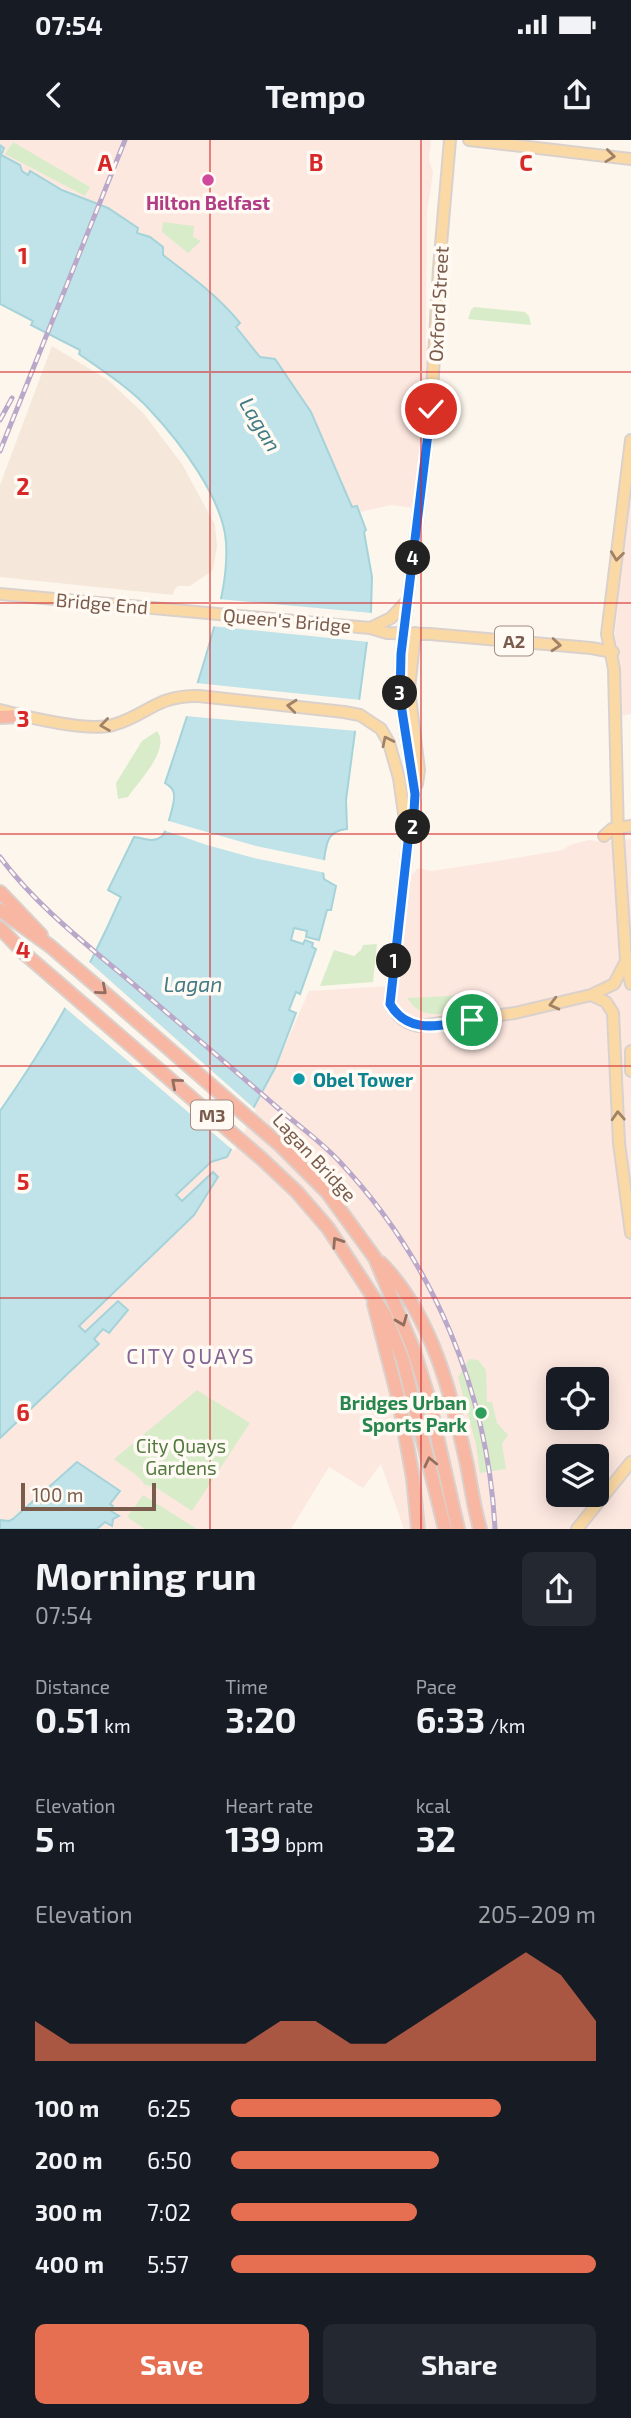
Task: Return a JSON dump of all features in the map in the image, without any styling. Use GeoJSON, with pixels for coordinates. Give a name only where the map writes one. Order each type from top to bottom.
{"type":"FeatureCollection","features":[{"type":"Feature","properties":{"kind":"highway"},"geometry":{"type":"LineString","coordinates":[[0,717],[22,716]]}},
{"type":"Feature","properties":{"kind":"highway"},"geometry":{"type":"LineString","coordinates":[[2,894],[50,946]]}},
{"type":"Feature","properties":{"kind":"highway","name":"Lagan Bridge"},"geometry":{"type":"LineString","coordinates":[[0,909],[50,946],[281,1146],[327,1192],[376,1258],[413,1348],[428,1396],[458,1529]]}},
{"type":"Feature","properties":{"kind":"highway","name":"Lagan Bridge"},"geometry":{"type":"LineString","coordinates":[[0,928],[24,953],[238,1137],[297,1192],[328,1228],[388,1322],[403,1360],[445,1529]]}},
{"type":"Feature","properties":{"kind":"highway"},"geometry":{"type":"LineString","coordinates":[[0,940],[24,953]]}},
{"type":"Feature","properties":{"kind":"highway","name":"M3"},"geometry":{"type":"LineString","coordinates":[[376,1258],[397,1279],[430,1342],[452,1402],[480,1529]]}},
{"type":"Feature","properties":{"kind":"highway","name":"M3"},"geometry":{"type":"LineString","coordinates":[[373,1300],[399,1401],[413,1478],[418,1529]]}},
{"type":"Feature","properties":{"kind":"main road","name":"Oxford Street"},"geometry":{"type":"LineString","coordinates":[[415,794],[400,698],[402,634],[431,409],[450,140]]}},
{"type":"Feature","properties":{"kind":"main road"},"geometry":{"type":"LineString","coordinates":[[469,140],[631,159]]}},
{"type":"Feature","properties":{"kind":"main road"},"geometry":{"type":"LineString","coordinates":[[631,440],[607,634],[613,652],[618,832],[626,961],[631,984]]}},
{"type":"Feature","properties":{"kind":"main road","name":"Bridge End"},"geometry":{"type":"LineString","coordinates":[[0,594],[204,612]]}},
{"type":"Feature","properties":{"kind":"main road"},"geometry":{"type":"LineString","coordinates":[[370,628],[388,620],[407,602]]}},
{"type":"Feature","properties":{"kind":"main road","name":"Queen's Bridge"},"geometry":{"type":"LineString","coordinates":[[204,612],[370,628]]}},
{"type":"Feature","properties":{"kind":"main road","name":"A2"},"geometry":{"type":"LineString","coordinates":[[370,628],[382,633],[415,633],[613,652]]}},
{"type":"Feature","properties":{"kind":"main road"},"geometry":{"type":"LineString","coordinates":[[408,842],[413,829],[419,770],[410,689],[415,633]]}},
{"type":"Feature","properties":{"kind":"main road"},"geometry":{"type":"LineString","coordinates":[[0,710],[22,716],[103,727],[175,697],[200,696],[359,715],[381,729],[389,743],[399,778],[408,842],[390,1004],[402,1020],[418,1026],[514,1013],[592,995],[614,984],[626,961]]}},
{"type":"Feature","properties":{"kind":"main road"},"geometry":{"type":"LineString","coordinates":[[618,808],[631,819]]}},
{"type":"Feature","properties":{"kind":"main road"},"geometry":{"type":"LineString","coordinates":[[618,832],[631,826]]}},
{"type":"Feature","properties":{"kind":"main road"},"geometry":{"type":"LineString","coordinates":[[604,836],[612,830],[631,836]]}},
{"type":"Feature","properties":{"kind":"main road"},"geometry":{"type":"LineString","coordinates":[[592,995],[606,1002],[612,1013],[619,1143],[631,1233]]}},
{"type":"Feature","properties":{"kind":"main road"},"geometry":{"type":"LineString","coordinates":[[631,1051],[631,1070]]}},
{"type":"Feature","properties":{"kind":"main road"},"geometry":{"type":"LineString","coordinates":[[577,1529],[631,1462]]}},
{"type":"Feature","properties":{"kind":"shaded area"},"geometry":{"type":"Polygon","coordinates":[[[0,140],[431,140],[429,160],[433,172],[427,213],[426,344],[434,376],[419,509],[391,505],[360,512],[352,508],[261,358],[209,290],[163,255],[150,237],[136,233],[106,207],[22,171],[0,158],[0,140]]]}},
{"type":"Feature","properties":{"kind":"shaded area"},"geometry":{"type":"Polygon","coordinates":[[[52,346],[108,380],[144,414],[182,464],[215,525],[217,546],[213,570],[190,586],[178,586],[173,595],[0,577],[0,485],[52,346]]]}},
{"type":"Feature","properties":{"kind":"shaded area"},"geometry":{"type":"Polygon","coordinates":[[[631,477],[631,714],[619,716],[613,652],[631,477]]]}},
{"type":"Feature","properties":{"kind":"shaded area"},"geometry":{"type":"Polygon","coordinates":[[[631,839],[631,1529],[404,1529],[381,1464],[363,1488],[329,1467],[291,1529],[90,1529],[0,1523],[0,1437],[98,1345],[93,1339],[104,1329],[108,1333],[118,1301],[85,1332],[78,1326],[213,1172],[181,1201],[176,1195],[211,1162],[227,1156],[275,1068],[309,991],[391,986],[402,887],[418,868],[431,871],[491,862],[563,850],[570,845],[589,840],[606,842],[631,839]]]}},
{"type":"Feature","properties":{"kind":"green space"},"geometry":{"type":"Polygon","coordinates":[[[13,142],[90,187],[85,196],[5,154],[13,142]]]}},
{"type":"Feature","properties":{"kind":"green space"},"geometry":{"type":"Polygon","coordinates":[[[163,222],[194,226],[193,237],[201,241],[188,253],[162,232],[163,222]]]}},
{"type":"Feature","properties":{"kind":"green space"},"geometry":{"type":"Polygon","coordinates":[[[474,307],[525,312],[531,325],[468,319],[474,307]]]}},
{"type":"Feature","properties":{"kind":"green space"},"geometry":{"type":"Polygon","coordinates":[[[157,731],[160,747],[152,765],[128,797],[118,799],[116,783],[142,741],[157,731]]]}},
{"type":"Feature","properties":{"kind":"green space"},"geometry":{"type":"Polygon","coordinates":[[[377,944],[373,982],[320,986],[334,950],[354,956],[363,945],[377,944]]]}},
{"type":"Feature","properties":{"kind":"green space"},"geometry":{"type":"Polygon","coordinates":[[[467,995],[468,1010],[442,1014],[419,1010],[407,998],[467,995]]]}},
{"type":"Feature","properties":{"kind":"green space","name":"Bridges Urban Sports Park"},"geometry":{"type":"Polygon","coordinates":[[[469,1359],[478,1360],[486,1370],[487,1402],[492,1402],[497,1423],[508,1435],[502,1444],[506,1469],[480,1473],[476,1445],[458,1377],[469,1359]]]}},
{"type":"Feature","properties":{"kind":"green space","name":"City Quays Gardens"},"geometry":{"type":"Polygon","coordinates":[[[197,1390],[250,1423],[192,1511],[155,1487],[145,1485],[114,1459],[197,1390]]]}},
{"type":"Feature","properties":{"kind":"green space"},"geometry":{"type":"Polygon","coordinates":[[[143,1495],[197,1529],[145,1529],[127,1517],[143,1495]]]}},
{"type":"Feature","properties":{"kind":"water","name":"Lagan"},"geometry":{"type":"Polygon","coordinates":[[[0,145],[4,148],[1,155],[20,165],[22,171],[28,175],[30,171],[62,190],[108,208],[138,228],[137,233],[150,237],[163,247],[163,255],[232,313],[240,323],[236,327],[260,357],[275,359],[311,412],[352,507],[357,506],[366,530],[364,532],[372,577],[371,611],[346,800],[347,829],[330,837],[324,858],[324,879],[336,886],[331,910],[327,910],[319,940],[306,937],[307,931],[294,928],[291,940],[303,944],[305,940],[313,943],[312,947],[316,949],[300,994],[296,992],[289,1010],[296,1013],[275,1068],[227,1157],[211,1162],[176,1195],[182,1201],[213,1172],[218,1177],[194,1215],[79,1326],[85,1332],[118,1301],[128,1310],[109,1333],[103,1329],[94,1339],[99,1344],[0,1438],[0,1111],[50,1034],[95,953],[121,897],[108,890],[134,837],[155,840],[161,837],[165,830],[174,795],[165,783],[216,620],[226,564],[226,542],[217,507],[198,471],[150,410],[125,387],[79,354],[80,350],[31,325],[33,321],[0,304],[0,145]]]}},
{"type":"Feature","properties":{"kind":"water"},"geometry":{"type":"Polygon","coordinates":[[[77,1462],[120,1491],[110,1504],[113,1506],[111,1511],[119,1516],[113,1519],[112,1526],[105,1522],[97,1529],[0,1529],[0,1520],[13,1519],[77,1462]]]}},
{"type":"Feature","properties":{"kind":"pier"},"geometry":{"type":"Polygon","coordinates":[[[218,599],[372,613],[369,642],[211,626],[218,599]]]}},
{"type":"Feature","properties":{"kind":"pier"},"geometry":{"type":"Polygon","coordinates":[[[196,683],[361,700],[357,731],[185,716],[196,683]]]}},
{"type":"Feature","properties":{"kind":"pier"},"geometry":{"type":"Polygon","coordinates":[[[165,820],[256,846],[328,861],[326,873],[207,845],[163,830],[165,820]]]}},
{"type":"Feature","properties":{"kind":"pier"},"geometry":{"type":"Polygon","coordinates":[[[88,961],[256,1110],[234,1151],[63,1006],[88,961]]]}},
{"type":"Feature","properties":{"kind":"railway"},"geometry":{"type":"LineString","coordinates":[[0,451],[125,140]]}},
{"type":"Feature","properties":{"kind":"railway"},"geometry":{"type":"LineString","coordinates":[[0,420],[12,398]]}},
{"type":"Feature","properties":{"kind":"railway"},"geometry":{"type":"LineString","coordinates":[[0,857],[31,893],[65,926],[325,1147],[373,1200],[428,1286],[450,1331],[468,1379],[481,1428],[495,1529]]}},
{"type":"Feature","properties":{"kind":"place","name":"Hilton Belfast"},"geometry":{"type":"Point","coordinates":[208,180]}},
{"type":"Feature","properties":{"kind":"place","name":"Obel Tower"},"geometry":{"type":"Point","coordinates":[299,1079]}},
{"type":"Feature","properties":{"kind":"place","name":"Bridges Urban Sports Park"},"geometry":{"type":"Point","coordinates":[481,1413]}},
{"type":"Feature","properties":{"kind":"district","name":"CITY QUAYS"},"geometry":{"type":"Point","coordinates":[191,1355]}},
{"type":"Feature","properties":{"kind":"route"},"geometry":{"type":"LineString","coordinates":[[431,409],[401,654],[400,698],[415,794],[413,829],[408,842],[390,1004],[402,1020],[418,1026],[472,1020]]}}]}
